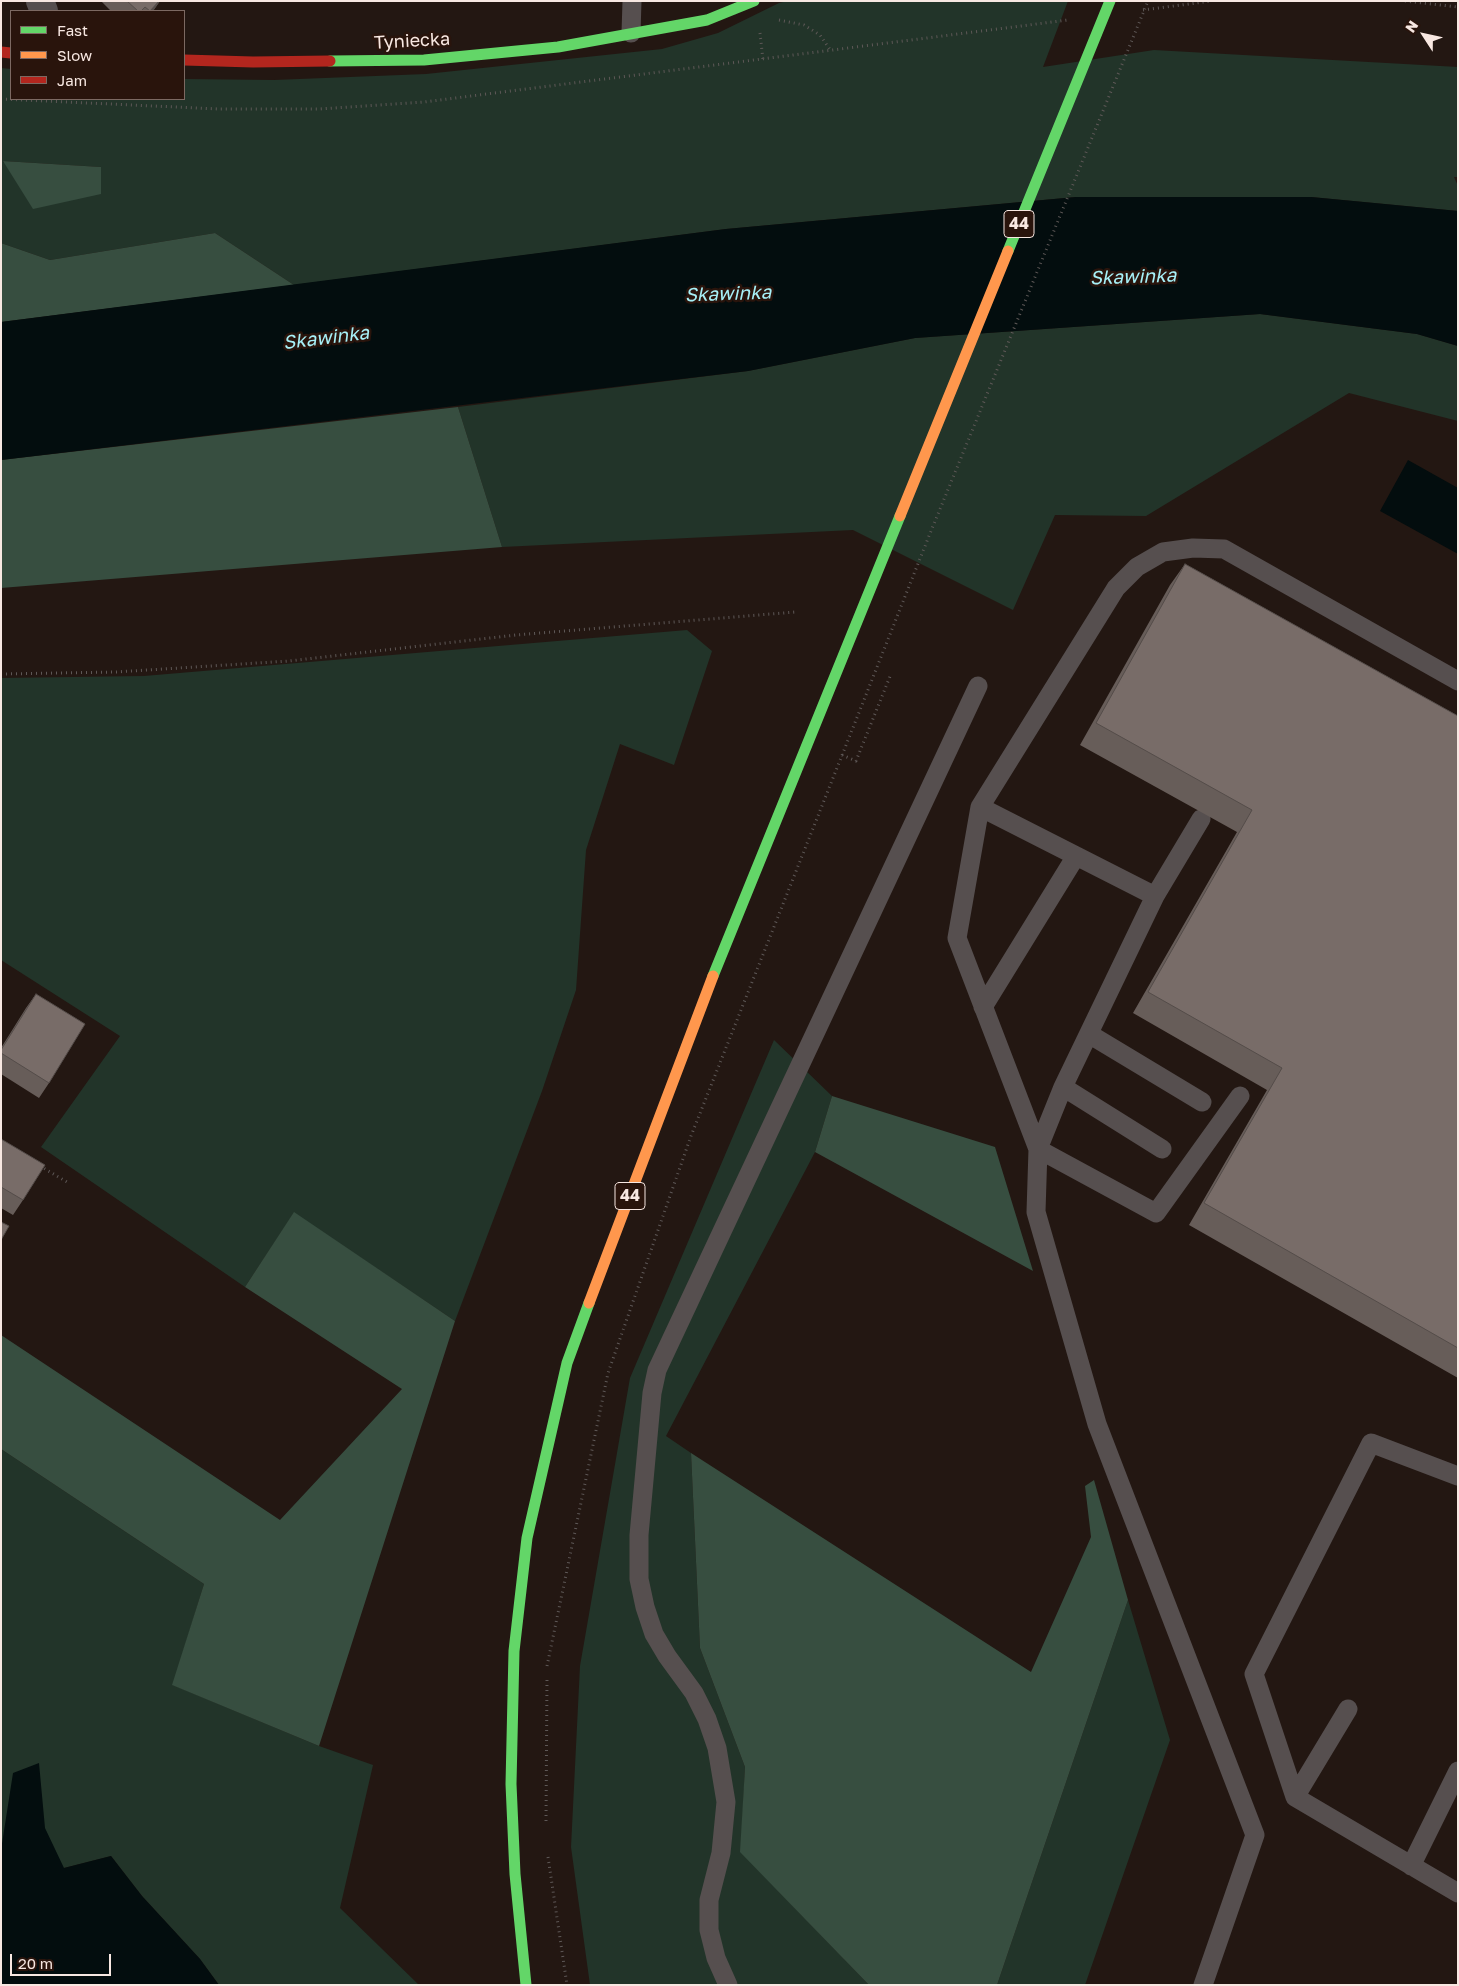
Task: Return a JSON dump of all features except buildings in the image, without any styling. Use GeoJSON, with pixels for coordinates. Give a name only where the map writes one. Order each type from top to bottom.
{"type":"FeatureCollection","features":[{"type":"Feature","properties":{"kind":"main road","name":"Tyniecka"},"geometry":{"type":"LineString","coordinates":[[185,60],[253,62],[424,60],[558,47],[706,20],[754,1]]}},
{"type":"Feature","properties":{"kind":"main road","name":"44"},"geometry":{"type":"LineString","coordinates":[[526,1985],[515,1874],[511,1784],[514,1651],[527,1538],[567,1364],[706,993],[1110,1]]}},
{"type":"Feature","properties":{"kind":"main road","name":"Tyniecka"},"geometry":{"type":"LineString","coordinates":[[636,33],[670,14]]}},
{"type":"Feature","properties":{"kind":"lane"},"geometry":{"type":"LineString","coordinates":[[632,1],[636,33]]}},
{"type":"Feature","properties":{"kind":"lane"},"geometry":{"type":"LineString","coordinates":[[1240,1096],[1156,1213],[1038,1150],[957,938],[980,807],[1116,588],[1137,567],[1164,552],[1193,548],[1224,549],[1458,681]]}},
{"type":"Feature","properties":{"kind":"lane"},"geometry":{"type":"LineString","coordinates":[[728,1985],[716,1958],[709,1930],[709,1900],[722,1853],[726,1802],[718,1748],[694,1692],[667,1656],[654,1634],[645,1607],[640,1579],[639,1535],[652,1393],[657,1370],[978,686]]}},
{"type":"Feature","properties":{"kind":"lane"},"geometry":{"type":"LineString","coordinates":[[980,807],[1155,896]]}},
{"type":"Feature","properties":{"kind":"lane"},"geometry":{"type":"LineString","coordinates":[[1201,819],[1155,896],[1063,1087],[1038,1150],[1036,1212],[1098,1424],[1256,1835],[1203,1985]]}},
{"type":"Feature","properties":{"kind":"lane"},"geometry":{"type":"LineString","coordinates":[[983,1007],[1076,856]]}},
{"type":"Feature","properties":{"kind":"lane"},"geometry":{"type":"LineString","coordinates":[[1089,1034],[1202,1102]]}},
{"type":"Feature","properties":{"kind":"lane"},"geometry":{"type":"LineString","coordinates":[[1063,1087],[1162,1149]]}},
{"type":"Feature","properties":{"kind":"lane"},"geometry":{"type":"LineString","coordinates":[[1458,1476],[1371,1443],[1254,1674],[1295,1797],[1458,1893]]}},
{"type":"Feature","properties":{"kind":"lane"},"geometry":{"type":"LineString","coordinates":[[1295,1797],[1348,1709]]}},
{"type":"Feature","properties":{"kind":"lane"},"geometry":{"type":"LineString","coordinates":[[1411,1866],[1458,1771]]}},
{"type":"Feature","properties":{"kind":"path"},"geometry":{"type":"LineString","coordinates":[[546,1828],[547,1664],[608,1374],[691,1136],[965,448],[1148,1]]}},
{"type":"Feature","properties":{"kind":"path"},"geometry":{"type":"LineString","coordinates":[[1134,12],[1212,1]]}},
{"type":"Feature","properties":{"kind":"path"},"geometry":{"type":"LineString","coordinates":[[1405,1],[1458,7]]}},
{"type":"Feature","properties":{"kind":"path"},"geometry":{"type":"LineString","coordinates":[[23,100],[219,109],[319,109],[424,102],[1076,19]]}},
{"type":"Feature","properties":{"kind":"path"},"geometry":{"type":"LineString","coordinates":[[776,20],[804,25],[820,35],[832,51]]}},
{"type":"Feature","properties":{"kind":"path"},"geometry":{"type":"LineString","coordinates":[[759,27],[763,60]]}},
{"type":"Feature","properties":{"kind":"path"},"geometry":{"type":"LineString","coordinates":[[1,674],[116,672],[289,661],[516,635],[795,612]]}},
{"type":"Feature","properties":{"kind":"path"},"geometry":{"type":"LineString","coordinates":[[842,756],[856,761],[892,674]]}},
{"type":"Feature","properties":{"kind":"path"},"geometry":{"type":"LineString","coordinates":[[34,1162],[67,1182]]}},
{"type":"Feature","properties":{"kind":"path"},"geometry":{"type":"LineString","coordinates":[[546,1848],[567,1985]]}},
{"type":"Feature","properties":{"kind":"green space"},"geometry":{"type":"Polygon","coordinates":[[[788,1],[1068,1],[1043,67],[1154,50],[1458,67],[1458,177],[1454,177],[1458,186],[1458,211],[1311,197],[1076,197],[726,229],[294,285],[215,233],[50,260],[1,243],[1,68],[10,69],[10,100],[185,100],[185,79],[274,80],[426,74],[662,49],[718,33],[779,3],[788,1]],[[3,161],[3,162],[100,194],[101,167],[3,161]]]}},
{"type":"Feature","properties":{"kind":"green space"},"geometry":{"type":"Polygon","coordinates":[[[3,161],[101,167],[101,194],[33,209],[3,161]]]}},
{"type":"Feature","properties":{"kind":"green space"},"geometry":{"type":"Polygon","coordinates":[[[215,233],[294,285],[1,322],[1,243],[50,260],[215,233]]]}},
{"type":"Feature","properties":{"kind":"green space"},"geometry":{"type":"Polygon","coordinates":[[[1260,314],[1417,334],[1458,346],[1458,421],[1349,393],[1146,516],[1055,515],[1013,610],[853,530],[502,547],[458,407],[748,371],[915,338],[1260,314]]]}},
{"type":"Feature","properties":{"kind":"green space"},"geometry":{"type":"Polygon","coordinates":[[[458,407],[502,547],[1,588],[1,460],[458,407]]]}},
{"type":"Feature","properties":{"kind":"green space"},"geometry":{"type":"Polygon","coordinates":[[[687,630],[712,651],[674,765],[620,744],[586,850],[576,990],[542,1091],[455,1321],[294,1213],[245,1287],[41,1147],[120,1036],[1,960],[1,678],[144,676],[687,630]]]}},
{"type":"Feature","properties":{"kind":"green space"},"geometry":{"type":"Polygon","coordinates":[[[774,1040],[832,1096],[815,1152],[666,1436],[691,1453],[700,1648],[745,1767],[741,1852],[869,1985],[590,1985],[571,1847],[580,1666],[630,1378],[774,1040]]]}},
{"type":"Feature","properties":{"kind":"green space"},"geometry":{"type":"Polygon","coordinates":[[[832,1096],[995,1147],[1033,1271],[815,1152],[832,1096]]]}},
{"type":"Feature","properties":{"kind":"green space"},"geometry":{"type":"Polygon","coordinates":[[[294,1212],[455,1321],[319,1746],[172,1685],[204,1584],[1,1449],[1,1335],[280,1520],[402,1389],[245,1287],[294,1212]]]}},
{"type":"Feature","properties":{"kind":"green space"},"geometry":{"type":"Polygon","coordinates":[[[1,1449],[204,1584],[173,1685],[319,1746],[373,1765],[340,1908],[419,1985],[219,1985],[200,1959],[142,1896],[111,1856],[64,1868],[1,1985],[1,1449]]]}},
{"type":"Feature","properties":{"kind":"green space"},"geometry":{"type":"Polygon","coordinates":[[[691,1453],[1031,1672],[1091,1537],[1085,1486],[1094,1480],[1128,1600],[997,1985],[869,1985],[740,1852],[745,1767],[700,1648],[691,1453]]]}},
{"type":"Feature","properties":{"kind":"green space"},"geometry":{"type":"Polygon","coordinates":[[[1128,1600],[1170,1740],[1085,1985],[997,1985],[1128,1600]]]}},
{"type":"Feature","properties":{"kind":"water","name":"Skawinka"},"geometry":{"type":"Polygon","coordinates":[[[1076,197],[1311,197],[1458,211],[1458,346],[1417,334],[1260,314],[915,338],[748,371],[1,460],[1,322],[726,229],[1076,197]]]}},
{"type":"Feature","properties":{"kind":"water"},"geometry":{"type":"Polygon","coordinates":[[[1408,460],[1458,488],[1458,554],[1380,511],[1408,460]]]}},
{"type":"Feature","properties":{"kind":"water"},"geometry":{"type":"Polygon","coordinates":[[[39,1763],[45,1828],[64,1868],[111,1856],[142,1896],[200,1959],[219,1985],[1,1985],[1,1850],[13,1773],[39,1763]]]}},
{"type":"Feature","properties":{"kind":"traffic: fast"},"geometry":{"type":"LineString","coordinates":[[330,61],[424,60],[558,47],[707,20],[754,1]]}},
{"type":"Feature","properties":{"kind":"traffic: fast"},"geometry":{"type":"LineString","coordinates":[[1008,251],[1110,1]]}},
{"type":"Feature","properties":{"kind":"traffic: fast"},"geometry":{"type":"LineString","coordinates":[[713,976],[900,516]]}},
{"type":"Feature","properties":{"kind":"traffic: fast"},"geometry":{"type":"LineString","coordinates":[[526,1985],[515,1874],[511,1784],[514,1651],[527,1538],[567,1363],[589,1303]]}},
{"type":"Feature","properties":{"kind":"traffic: slow"},"geometry":{"type":"LineString","coordinates":[[900,516],[1008,251]]}},
{"type":"Feature","properties":{"kind":"traffic: slow"},"geometry":{"type":"LineString","coordinates":[[589,1303],[713,976]]}},
{"type":"Feature","properties":{"kind":"traffic: jam"},"geometry":{"type":"LineString","coordinates":[[1,52],[10,53]]}},
{"type":"Feature","properties":{"kind":"traffic: jam"},"geometry":{"type":"LineString","coordinates":[[185,60],[253,62],[330,61]]}}]}
